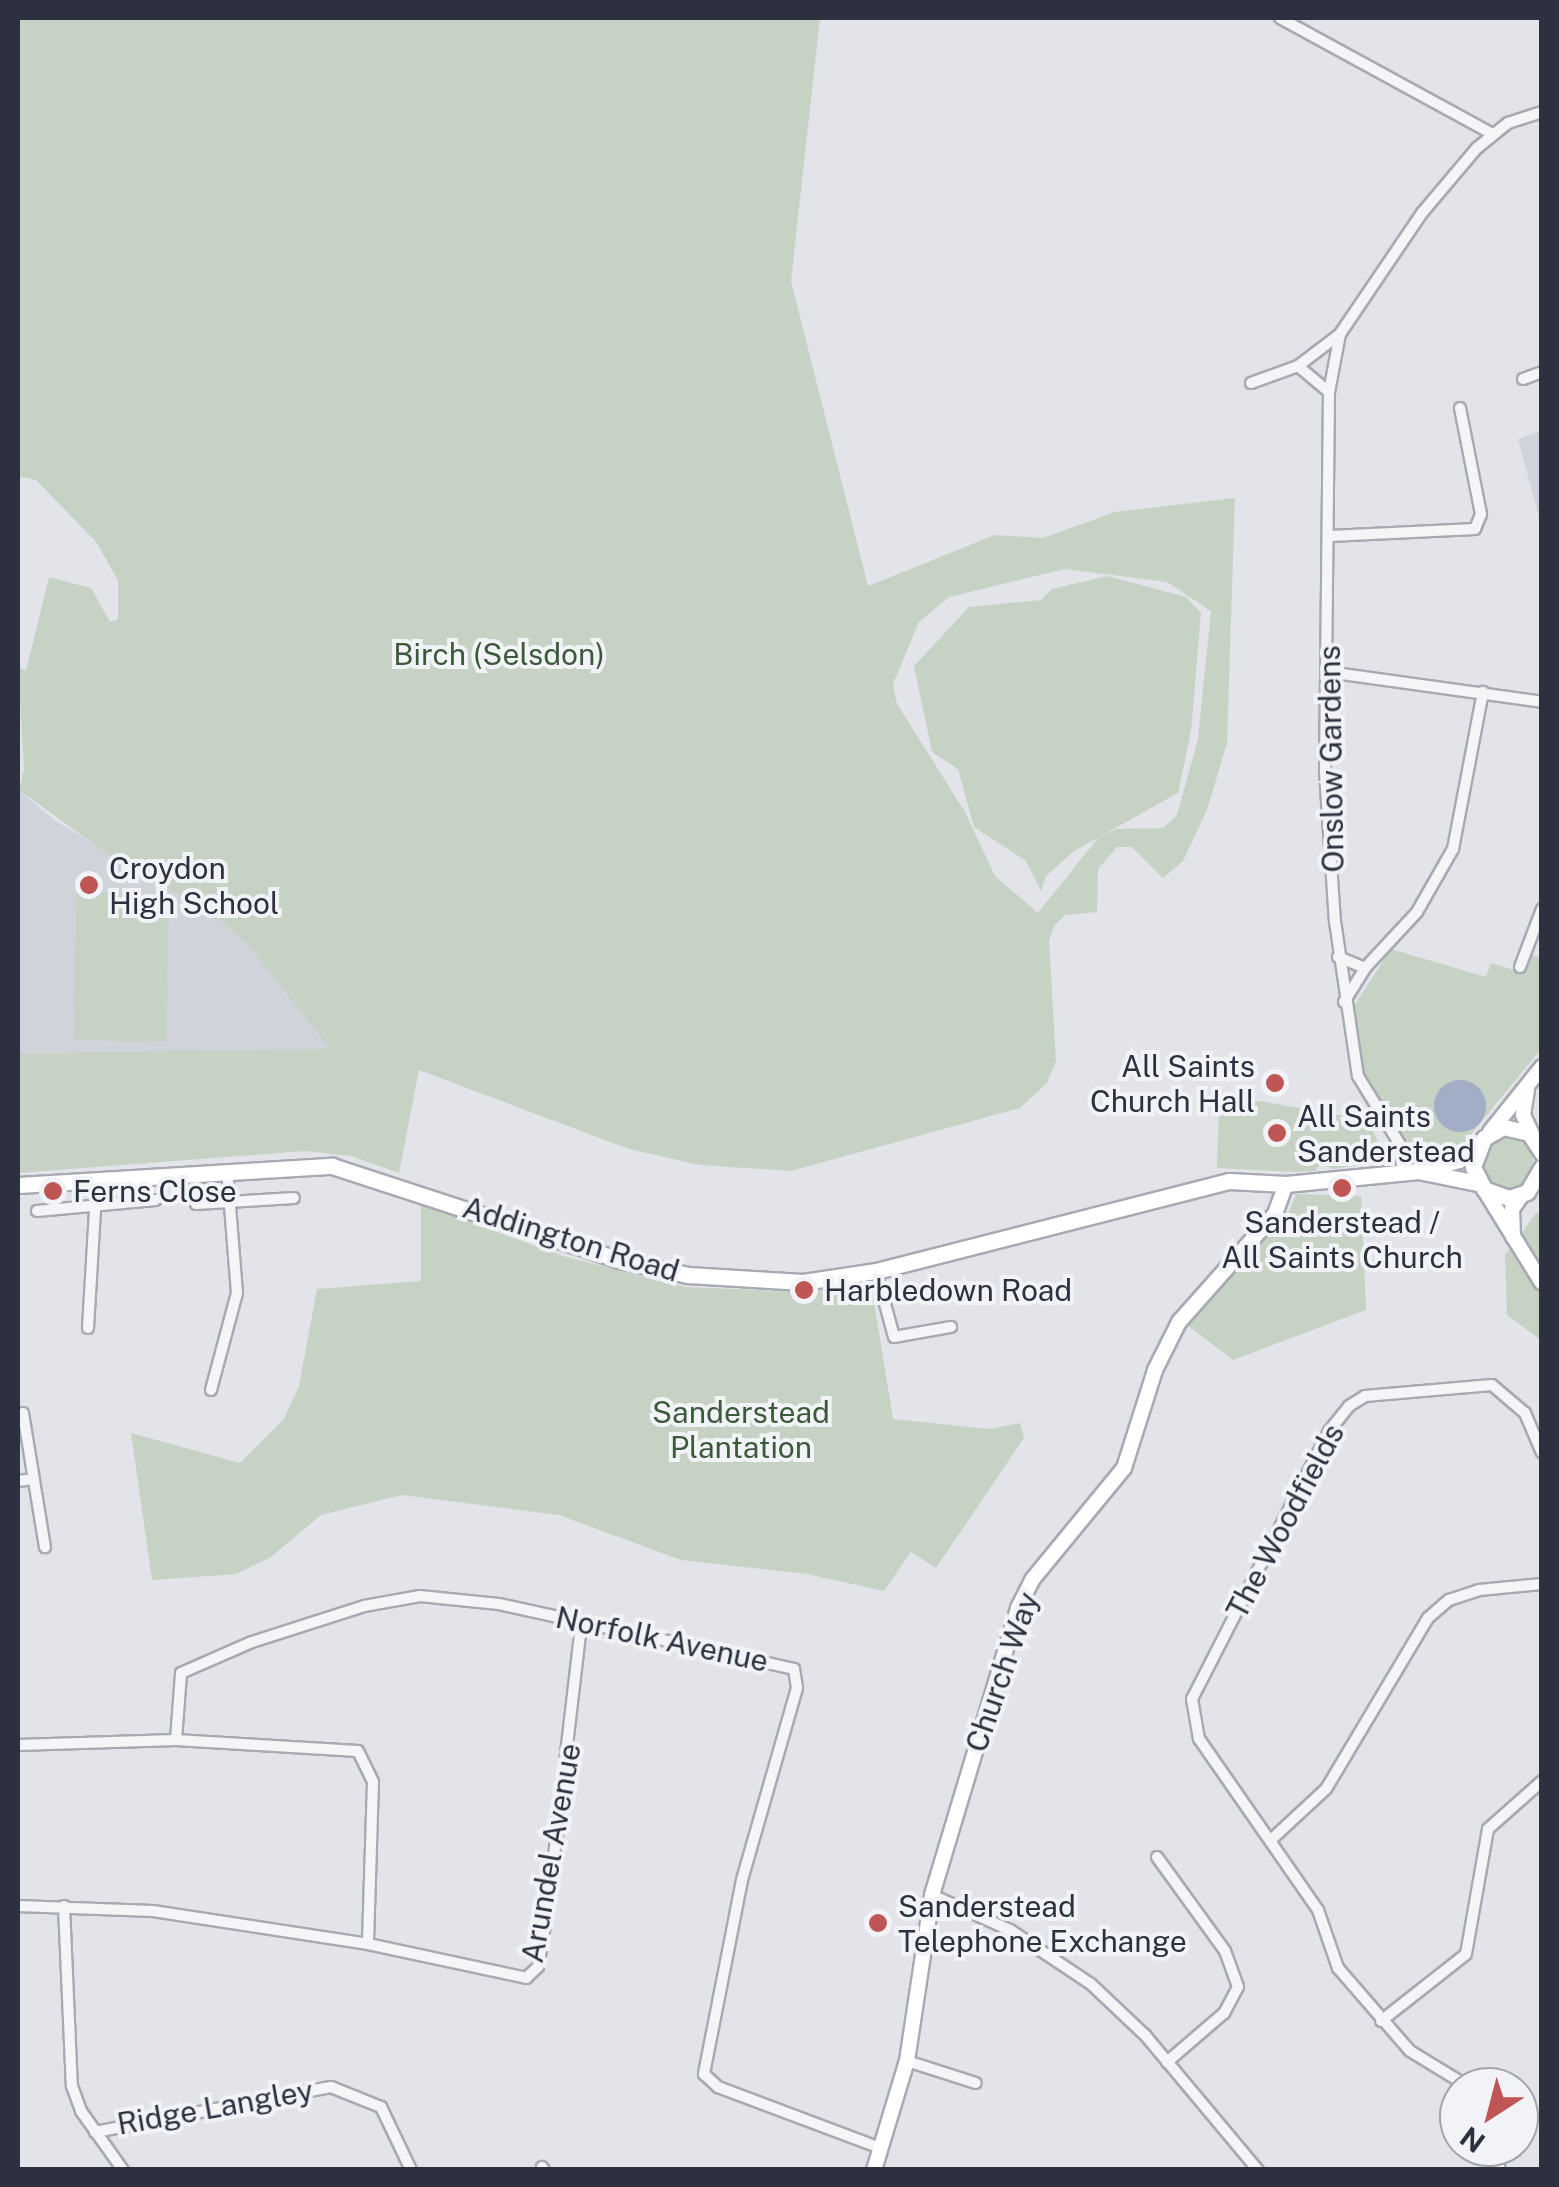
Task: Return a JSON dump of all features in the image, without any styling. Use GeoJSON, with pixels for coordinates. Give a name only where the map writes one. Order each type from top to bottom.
{"type":"FeatureCollection","features":[{"type":"Feature","properties":{"kind":"main road"},"geometry":{"type":"LineString","coordinates":[[1411,1171],[1454,1162],[1487,1135],[1511,1127],[1539,1146]]}},
{"type":"Feature","properties":{"kind":"main road"},"geometry":{"type":"LineString","coordinates":[[1480,1186],[1474,1161],[1487,1135]]}},
{"type":"Feature","properties":{"kind":"main road"},"geometry":{"type":"LineString","coordinates":[[1411,1171],[1480,1186],[1504,1198],[1530,1191],[1542,1167]]}},
{"type":"Feature","properties":{"kind":"main road","name":"Addington Road"},"geometry":{"type":"LineString","coordinates":[[18,1185],[227,1168],[346,1169],[565,1244],[688,1275],[803,1282],[876,1270],[1229,1180],[1286,1184],[1411,1171]]}},
{"type":"Feature","properties":{"kind":"street"},"geometry":{"type":"LineString","coordinates":[[1280,18],[1491,134]]}},
{"type":"Feature","properties":{"kind":"street"},"geometry":{"type":"LineString","coordinates":[[1251,383],[1298,366],[1340,334],[1422,213],[1491,134],[1542,112]]}},
{"type":"Feature","properties":{"kind":"street","name":"Onslow Gardens"},"geometry":{"type":"LineString","coordinates":[[1340,334],[1328,392],[1326,772],[1338,957],[1358,1076],[1399,1143],[1411,1171]]}},
{"type":"Feature","properties":{"kind":"street"},"geometry":{"type":"LineString","coordinates":[[1298,366],[1328,392]]}},
{"type":"Feature","properties":{"kind":"street"},"geometry":{"type":"LineString","coordinates":[[1523,379],[1542,372]]}},
{"type":"Feature","properties":{"kind":"street"},"geometry":{"type":"LineString","coordinates":[[1330,536],[1474,529],[1481,514],[1460,408]]}},
{"type":"Feature","properties":{"kind":"street"},"geometry":{"type":"LineString","coordinates":[[1327,672],[1542,702]]}},
{"type":"Feature","properties":{"kind":"street"},"geometry":{"type":"LineString","coordinates":[[1344,1003],[1365,968],[1417,912],[1454,849],[1483,692]]}},
{"type":"Feature","properties":{"kind":"street"},"geometry":{"type":"LineString","coordinates":[[1520,967],[1542,908]]}},
{"type":"Feature","properties":{"kind":"street"},"geometry":{"type":"LineString","coordinates":[[1338,957],[1365,968]]}},
{"type":"Feature","properties":{"kind":"street"},"geometry":{"type":"LineString","coordinates":[[1487,1135],[1542,1067]]}},
{"type":"Feature","properties":{"kind":"street"},"geometry":{"type":"LineString","coordinates":[[1529,1084],[1522,1110],[1539,1146]]}},
{"type":"Feature","properties":{"kind":"street"},"geometry":{"type":"LineString","coordinates":[[211,1390],[237,1293],[227,1168]]}},
{"type":"Feature","properties":{"kind":"street"},"geometry":{"type":"LineString","coordinates":[[88,1328],[97,1178]]}},
{"type":"Feature","properties":{"kind":"street","name":"Church Way"},"geometry":{"type":"LineString","coordinates":[[874,2170],[907,2061],[932,1895],[1018,1608],[1032,1580],[1124,1468],[1154,1370],[1179,1322],[1282,1205],[1286,1184]]}},
{"type":"Feature","properties":{"kind":"street"},"geometry":{"type":"LineString","coordinates":[[1480,1186],[1514,1245],[1542,1283]]}},
{"type":"Feature","properties":{"kind":"street"},"geometry":{"type":"LineString","coordinates":[[1514,1245],[1512,1209],[1530,1191]]}},
{"type":"Feature","properties":{"kind":"street"},"geometry":{"type":"LineString","coordinates":[[196,1204],[294,1198]]}},
{"type":"Feature","properties":{"kind":"street"},"geometry":{"type":"LineString","coordinates":[[37,1212],[156,1200]]}},
{"type":"Feature","properties":{"kind":"street"},"geometry":{"type":"LineString","coordinates":[[876,1270],[894,1336],[951,1327]]}},
{"type":"Feature","properties":{"kind":"street","name":"The Woodfields"},"geometry":{"type":"LineString","coordinates":[[1439,2068],[1410,2050],[1338,1968],[1318,1910],[1273,1838],[1199,1738],[1192,1699],[1338,1417],[1365,1396],[1476,1382],[1492,1385],[1525,1413],[1542,1453]]}},
{"type":"Feature","properties":{"kind":"street"},"geometry":{"type":"LineString","coordinates":[[22,1413],[45,1548]]}},
{"type":"Feature","properties":{"kind":"street"},"geometry":{"type":"LineString","coordinates":[[18,1481],[34,1479]]}},
{"type":"Feature","properties":{"kind":"street"},"geometry":{"type":"LineString","coordinates":[[1273,1838],[1326,1789],[1428,1618],[1449,1600],[1480,1590],[1542,1584]]}},
{"type":"Feature","properties":{"kind":"street","name":"Norfolk Avenue"},"geometry":{"type":"LineString","coordinates":[[176,1740],[181,1673],[364,1606],[454,1596],[787,1665],[799,1676],[742,1880],[704,2074],[718,2087],[880,2148]]}},
{"type":"Feature","properties":{"kind":"street","name":"Arundel Avenue"},"geometry":{"type":"LineString","coordinates":[[368,1944],[517,1978],[533,1974],[566,1788],[582,1624]]}},
{"type":"Feature","properties":{"kind":"street"},"geometry":{"type":"LineString","coordinates":[[18,1744],[176,1740],[363,1754],[374,1782],[368,1944],[231,1920],[64,1906],[18,1906]]}},
{"type":"Feature","properties":{"kind":"street"},"geometry":{"type":"LineString","coordinates":[[1381,2021],[1466,1954],[1488,1828],[1542,1781]]}},
{"type":"Feature","properties":{"kind":"street"},"geometry":{"type":"LineString","coordinates":[[1158,1856],[1225,1951],[1238,1987],[1224,2013],[1167,2062]]}},
{"type":"Feature","properties":{"kind":"street"},"geometry":{"type":"LineString","coordinates":[[932,1895],[1061,1961],[1120,2009],[1258,2170]]}},
{"type":"Feature","properties":{"kind":"street","name":"Ridge Langley"},"geometry":{"type":"LineString","coordinates":[[64,1906],[72,2086],[95,2132],[124,2170]]}},
{"type":"Feature","properties":{"kind":"street"},"geometry":{"type":"LineString","coordinates":[[907,2061],[976,2084]]}},
{"type":"Feature","properties":{"kind":"street","name":"Ridge Langley"},"geometry":{"type":"LineString","coordinates":[[95,2132],[332,2086],[381,2107],[412,2170]]}},
{"type":"Feature","properties":{"kind":"shaded area"},"geometry":{"type":"Polygon","coordinates":[[[1541,431],[1542,525],[1518,439],[1541,431]]]}},
{"type":"Feature","properties":{"kind":"shaded area","name":"Croydon High School"},"geometry":{"type":"Polygon","coordinates":[[[18,770],[19,790],[54,820],[210,912],[246,943],[331,1050],[18,1053],[18,770]]]}},
{"type":"Feature","properties":{"kind":"green space","name":"Birch (Selsdon)"},"geometry":{"type":"Polygon","coordinates":[[[18,18],[820,18],[791,281],[868,586],[995,535],[1043,538],[1115,512],[1235,498],[1227,743],[1207,810],[1183,861],[1163,878],[1132,847],[1117,847],[1098,869],[1097,912],[1065,915],[1055,925],[1049,940],[1056,1061],[1047,1083],[1020,1108],[791,1171],[700,1165],[629,1149],[419,1070],[399,1173],[351,1156],[306,1151],[18,1173],[18,1053],[330,1049],[246,943],[210,912],[112,857],[19,790],[24,769],[18,666],[26,671],[49,577],[91,588],[110,622],[118,619],[118,580],[96,542],[36,480],[18,476],[18,18]],[[1065,569],[949,597],[919,622],[893,684],[897,704],[965,812],[995,876],[1038,913],[1098,838],[1116,829],[1163,828],[1177,815],[1198,739],[1211,611],[1167,582],[1065,569]]]}},
{"type":"Feature","properties":{"kind":"green space"},"geometry":{"type":"Polygon","coordinates":[[[1107,576],[1186,597],[1201,613],[1191,731],[1178,793],[1074,851],[1046,876],[1041,891],[1026,861],[974,827],[958,769],[932,752],[914,666],[969,607],[1041,600],[1052,589],[1107,576]]]}},
{"type":"Feature","properties":{"kind":"green space"},"geometry":{"type":"Polygon","coordinates":[[[76,893],[169,895],[166,1042],[73,1040],[76,893]]]}},
{"type":"Feature","properties":{"kind":"green space"},"geometry":{"type":"Polygon","coordinates":[[[1391,949],[1486,977],[1491,963],[1524,973],[1530,954],[1541,958],[1541,1049],[1464,1143],[1416,1163],[1364,1071],[1350,1012],[1391,949]]]}},
{"type":"Feature","properties":{"kind":"green space"},"geometry":{"type":"Polygon","coordinates":[[[1259,1101],[1367,1120],[1388,1161],[1332,1169],[1321,1163],[1315,1171],[1293,1172],[1217,1168],[1219,1103],[1259,1101]]]}},
{"type":"Feature","properties":{"kind":"green space"},"geometry":{"type":"Polygon","coordinates":[[[1507,1137],[1526,1144],[1533,1163],[1526,1182],[1507,1189],[1488,1182],[1481,1163],[1488,1144],[1507,1137]]]}},
{"type":"Feature","properties":{"kind":"green space"},"geometry":{"type":"Polygon","coordinates":[[[1296,1194],[1361,1196],[1366,1310],[1233,1360],[1187,1325],[1221,1279],[1289,1212],[1296,1194]]]}},
{"type":"Feature","properties":{"kind":"green space","name":"Sanderstead Plantation"},"geometry":{"type":"Polygon","coordinates":[[[421,1204],[563,1256],[685,1287],[808,1292],[871,1283],[893,1419],[989,1429],[1020,1423],[1024,1438],[936,1568],[911,1552],[884,1591],[807,1574],[681,1560],[559,1515],[402,1495],[321,1515],[271,1557],[236,1574],[152,1580],[131,1433],[240,1463],[284,1419],[299,1386],[317,1289],[421,1281],[421,1204]]]}},
{"type":"Feature","properties":{"kind":"green space"},"geometry":{"type":"Polygon","coordinates":[[[1537,1212],[1542,1218],[1541,1340],[1507,1315],[1505,1255],[1537,1212]]]}},
{"type":"Feature","properties":{"kind":"water"},"geometry":{"type":"Polygon","coordinates":[[[1460,1080],[1478,1088],[1486,1106],[1478,1124],[1460,1132],[1442,1124],[1434,1106],[1442,1088],[1460,1080]]]}},
{"type":"Feature","properties":{"kind":"place","name":"Croydon High School"},"geometry":{"type":"Point","coordinates":[89,885]}},
{"type":"Feature","properties":{"kind":"place","name":"All Saints Church Hall"},"geometry":{"type":"Point","coordinates":[1275,1083]}},
{"type":"Feature","properties":{"kind":"place","name":"All Saints Sanderstead"},"geometry":{"type":"Point","coordinates":[1277,1133]}},
{"type":"Feature","properties":{"kind":"place","name":"Sanderstead / All Saints Church"},"geometry":{"type":"Point","coordinates":[1342,1188]}},
{"type":"Feature","properties":{"kind":"place","name":"Ferns Close"},"geometry":{"type":"Point","coordinates":[53,1191]}},
{"type":"Feature","properties":{"kind":"place","name":"Harbledown Road"},"geometry":{"type":"Point","coordinates":[804,1290]}},
{"type":"Feature","properties":{"kind":"place","name":"Sanderstead Telephone Exchange"},"geometry":{"type":"Point","coordinates":[878,1923]}}]}
